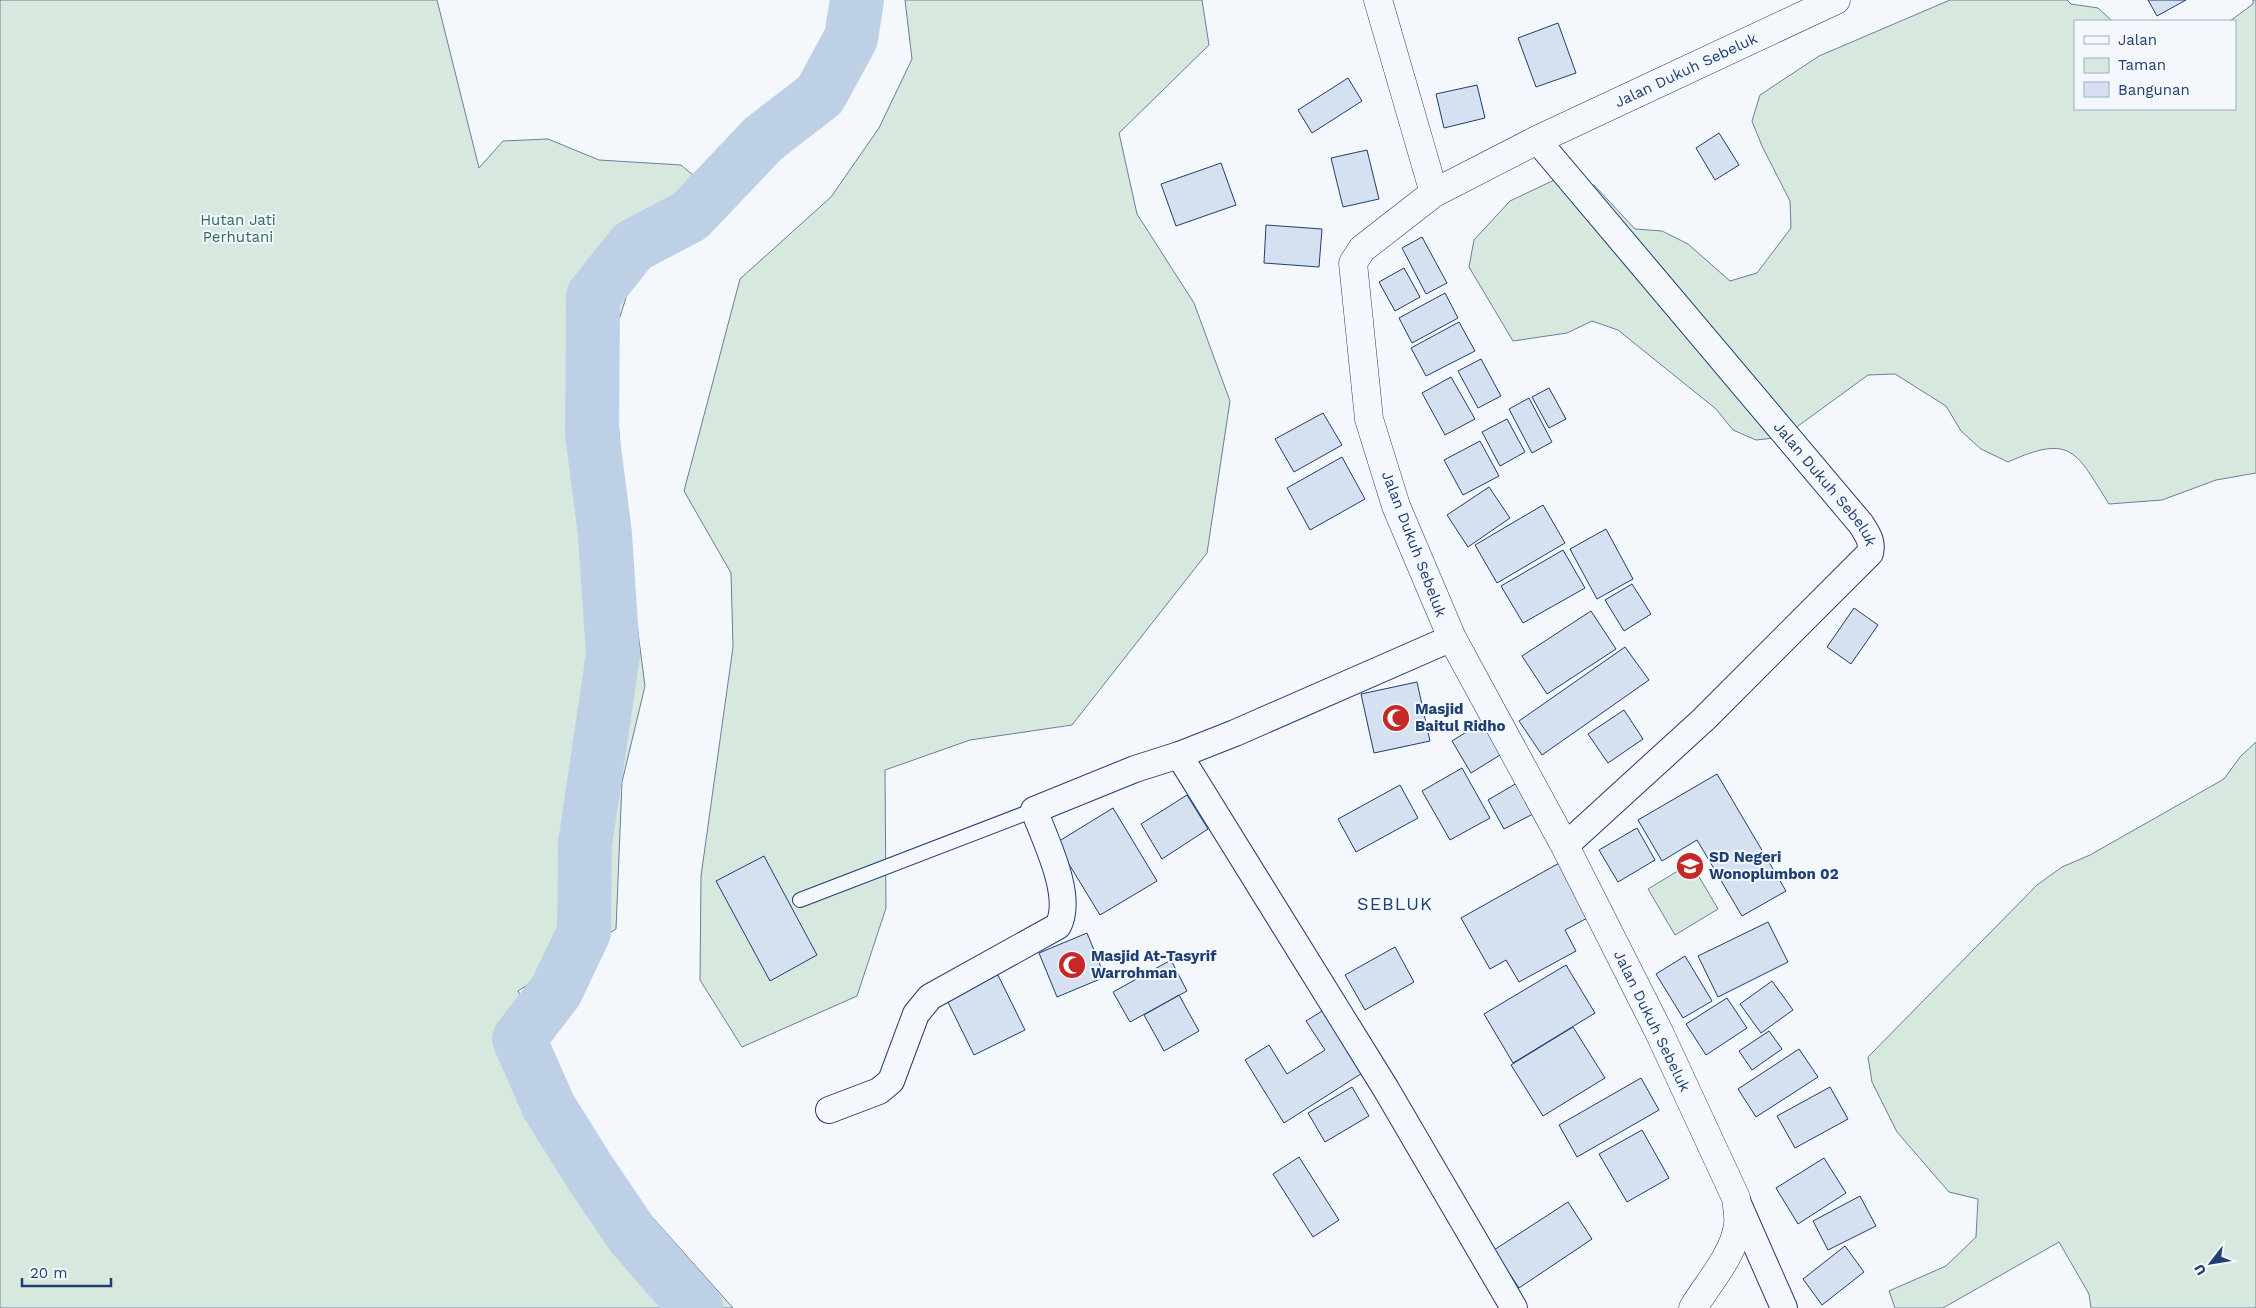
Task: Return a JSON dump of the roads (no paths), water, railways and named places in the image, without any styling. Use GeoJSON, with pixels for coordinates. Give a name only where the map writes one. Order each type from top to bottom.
{"type":"FeatureCollection","features":[{"type":"Feature","properties":{"kind":"street"},"geometry":{"type":"LineString","coordinates":[[1378,0],[1434,193]]}},
{"type":"Feature","properties":{"kind":"street","name":"Jalan Dukuh Sebeluk"},"geometry":{"type":"LineString","coordinates":[[1736,1198],[1659,1032],[1565,846],[1452,638],[1396,506],[1369,419],[1353,263],[1362,249],[1434,193],[1537,140],[1836,0]]}},
{"type":"Feature","properties":{"kind":"street","name":"Jalan Dukuh Sebeluk"},"geometry":{"type":"LineString","coordinates":[[1537,140],[1861,524],[1870,539],[1872,547],[1870,553],[1703,720],[1565,846]]}},
{"type":"Feature","properties":{"kind":"street"},"geometry":{"type":"LineString","coordinates":[[829,1110],[879,1091],[890,1082],[916,1014],[930,997],[1058,926],[1064,911],[1063,892],[1034,810],[1135,769],[1179,755],[1452,638]]}},
{"type":"Feature","properties":{"kind":"street"},"geometry":{"type":"LineString","coordinates":[[1179,755],[1386,1089],[1514,1308]]}},
{"type":"Feature","properties":{"kind":"street"},"geometry":{"type":"LineString","coordinates":[[1692,1308],[1726,1258],[1735,1237],[1738,1224],[1736,1198]]}},
{"type":"Feature","properties":{"kind":"street"},"geometry":{"type":"LineString","coordinates":[[1736,1198],[1784,1308]]}},
{"type":"Feature","properties":{"kind":"lane"},"geometry":{"type":"LineString","coordinates":[[800,900],[1034,810]]}},
{"type":"Feature","properties":{"kind":"waterway"},"geometry":{"type":"LineString","coordinates":[[696,1308],[633,1236],[589,1171],[549,1107],[519,1039],[556,991],[584,932],[585,844],[613,655],[605,534],[592,433],[593,296],[633,246],[690,216],[763,139],[820,95],[851,38],[857,0]]}},
{"type":"Feature","properties":{"kind":"place","name":"Masjid Baitul Ridho"},"geometry":{"type":"Point","coordinates":[1396,718]}},
{"type":"Feature","properties":{"kind":"place","name":"SD Negeri Wonoplumbon 02"},"geometry":{"type":"Point","coordinates":[1690,866]}},
{"type":"Feature","properties":{"kind":"place","name":"Masjid At-Tasyrif Warrohman"},"geometry":{"type":"Point","coordinates":[1072,965]}},
{"type":"Feature","properties":{"kind":"district","name":"SEBLUK"},"geometry":{"type":"Point","coordinates":[1395,903]}},
{"type":"Feature","properties":{"kind":"park label","name":"Hutan Jati Perhutani"},"geometry":{"type":"Point","coordinates":[238,228]}}]}
